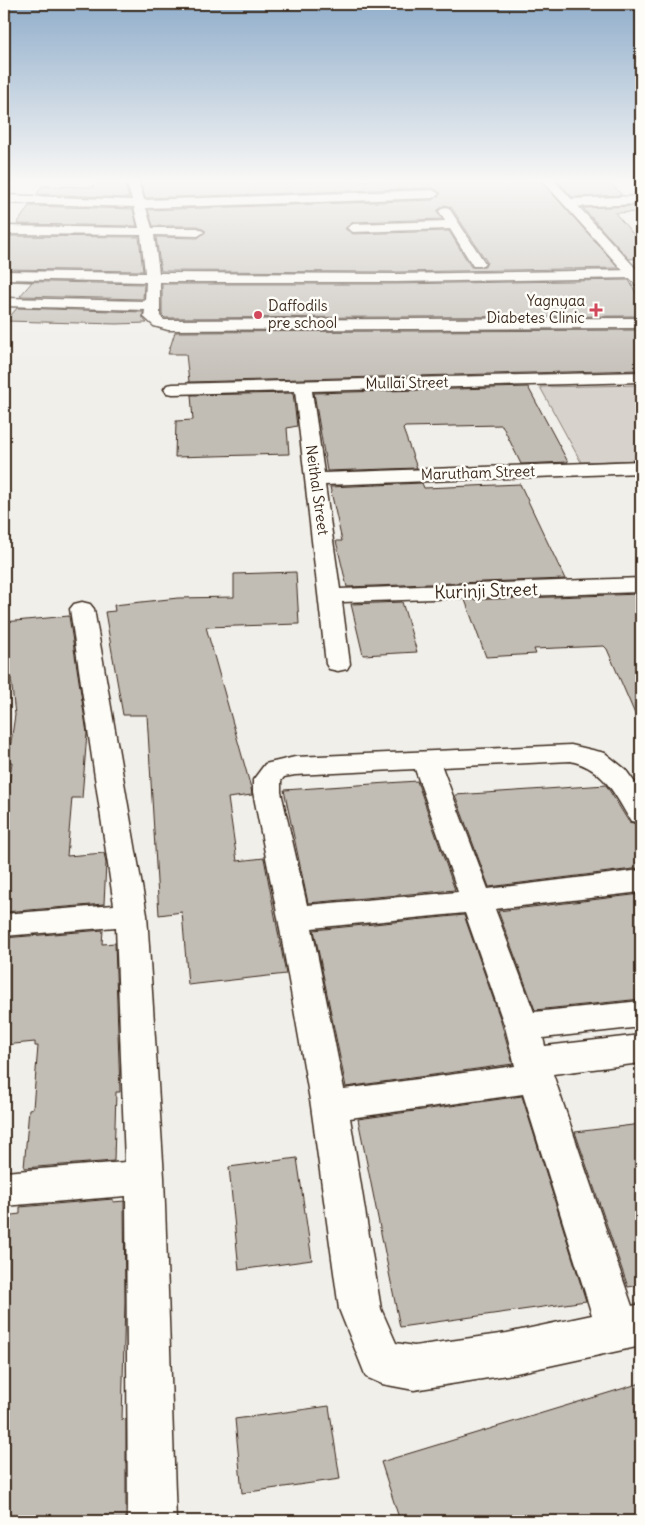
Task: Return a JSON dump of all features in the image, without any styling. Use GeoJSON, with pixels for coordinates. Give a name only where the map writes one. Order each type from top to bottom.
{"type":"FeatureCollection","features":[{"type":"Feature","properties":{"kind":"street"},"geometry":{"type":"LineString","coordinates":[[149,251],[153,278],[152,317],[154,320],[168,324],[641,323]]}},
{"type":"Feature","properties":{"kind":"street"},"geometry":{"type":"LineString","coordinates":[[471,251],[478,263]]}},
{"type":"Feature","properties":{"kind":"street"},"geometry":{"type":"LineString","coordinates":[[613,251],[637,278]]}},
{"type":"Feature","properties":{"kind":"street"},"geometry":{"type":"LineString","coordinates":[[4,274],[153,278],[637,278]]}},
{"type":"Feature","properties":{"kind":"street"},"geometry":{"type":"LineString","coordinates":[[4,302],[152,306]]}},
{"type":"Feature","properties":{"kind":"street","name":"Mullai Street"},"geometry":{"type":"LineString","coordinates":[[173,389],[641,377]]}},
{"type":"Feature","properties":{"kind":"street","name":"Neithal Street"},"geometry":{"type":"LineString","coordinates":[[303,385],[331,596],[338,664]]}},
{"type":"Feature","properties":{"kind":"street","name":"Marutham Street"},"geometry":{"type":"LineString","coordinates":[[315,479],[641,467]]}},
{"type":"Feature","properties":{"kind":"street","name":"Kurinji Street"},"geometry":{"type":"LineString","coordinates":[[331,596],[641,585]]}},
{"type":"Feature","properties":{"kind":"street"},"geometry":{"type":"LineString","coordinates":[[82,608],[131,914],[145,1177],[152,1521]]}},
{"type":"Feature","properties":{"kind":"street"},"geometry":{"type":"LineString","coordinates":[[426,761],[530,1056],[630,1327],[507,1354],[414,1368],[382,1362],[360,1309],[329,1106],[294,918],[267,792],[267,780],[275,770],[295,766],[571,753],[594,759],[609,769],[632,798],[641,814]]}},
{"type":"Feature","properties":{"kind":"street"},"geometry":{"type":"LineString","coordinates":[[294,918],[475,901],[641,881]]}},
{"type":"Feature","properties":{"kind":"street"},"geometry":{"type":"LineString","coordinates":[[4,925],[131,914]]}},
{"type":"Feature","properties":{"kind":"street"},"geometry":{"type":"LineString","coordinates":[[329,1106],[530,1056],[641,1014]]}},
{"type":"Feature","properties":{"kind":"street"},"geometry":{"type":"LineString","coordinates":[[530,1056],[641,1049]]}},
{"type":"Feature","properties":{"kind":"street"},"geometry":{"type":"LineString","coordinates":[[4,1190],[145,1177]]}},
{"type":"Feature","properties":{"kind":"shaded area"},"geometry":{"type":"Polygon","coordinates":[[[641,385],[641,460],[581,462],[540,387],[641,385]]]}},
{"type":"Feature","properties":{"kind":"building"},"geometry":{"type":"Polygon","coordinates":[[[4,251],[141,251],[143,271],[4,269],[4,251]]]}},
{"type":"Feature","properties":{"kind":"building"},"geometry":{"type":"Polygon","coordinates":[[[158,251],[461,251],[471,267],[485,267],[487,262],[480,251],[604,251],[619,268],[397,272],[161,271],[158,251]]]}},
{"type":"Feature","properties":{"kind":"building"},"geometry":{"type":"Polygon","coordinates":[[[622,251],[641,251],[641,258],[629,259],[622,251]]]}},
{"type":"Feature","properties":{"kind":"building"},"geometry":{"type":"Polygon","coordinates":[[[629,280],[641,302],[641,316],[165,318],[162,315],[162,284],[397,284],[629,280]]]}},
{"type":"Feature","properties":{"kind":"building"},"geometry":{"type":"Polygon","coordinates":[[[4,281],[144,284],[143,299],[20,296],[32,282],[4,281]]]}},
{"type":"Feature","properties":{"kind":"building"},"geometry":{"type":"Polygon","coordinates":[[[17,308],[143,312],[143,318],[147,323],[6,321],[17,308]]]}},
{"type":"Feature","properties":{"kind":"building"},"geometry":{"type":"Polygon","coordinates":[[[641,330],[641,370],[189,382],[186,354],[168,354],[175,332],[641,330]]]}},
{"type":"Feature","properties":{"kind":"building"},"geometry":{"type":"Polygon","coordinates":[[[528,387],[568,462],[521,464],[502,425],[405,427],[403,429],[417,468],[327,471],[314,393],[528,387]]]}},
{"type":"Feature","properties":{"kind":"building"},"geometry":{"type":"Polygon","coordinates":[[[293,393],[297,426],[287,428],[289,454],[175,457],[176,421],[193,420],[191,395],[293,393]]]}},
{"type":"Feature","properties":{"kind":"building"},"geometry":{"type":"Polygon","coordinates":[[[422,483],[424,488],[520,484],[565,579],[347,587],[336,541],[342,541],[330,487],[422,483]]]}},
{"type":"Feature","properties":{"kind":"building"},"geometry":{"type":"Polygon","coordinates":[[[296,572],[299,624],[206,627],[252,795],[228,798],[237,861],[264,858],[286,974],[188,985],[182,912],[159,915],[147,715],[123,715],[105,612],[115,611],[114,605],[178,598],[234,597],[234,574],[296,572]]]}},
{"type":"Feature","properties":{"kind":"building"},"geometry":{"type":"Polygon","coordinates":[[[641,594],[641,728],[607,649],[604,646],[534,649],[536,654],[486,657],[465,600],[641,594]]]}},
{"type":"Feature","properties":{"kind":"building"},"geometry":{"type":"Polygon","coordinates":[[[402,602],[417,652],[363,655],[351,604],[402,602]]]}},
{"type":"Feature","properties":{"kind":"building"},"geometry":{"type":"Polygon","coordinates":[[[69,616],[87,733],[82,798],[72,798],[67,856],[104,853],[106,863],[104,904],[4,912],[4,820],[12,762],[8,762],[15,715],[11,678],[4,678],[4,622],[69,616]]]}},
{"type":"Feature","properties":{"kind":"building"},"geometry":{"type":"Polygon","coordinates":[[[417,781],[455,890],[308,903],[284,790],[417,781]]]}},
{"type":"Feature","properties":{"kind":"building"},"geometry":{"type":"Polygon","coordinates":[[[606,785],[629,822],[637,824],[641,834],[641,868],[489,887],[455,795],[606,785]]]}},
{"type":"Feature","properties":{"kind":"building"},"geometry":{"type":"Polygon","coordinates":[[[641,894],[641,999],[535,1010],[498,911],[641,894]]]}},
{"type":"Feature","properties":{"kind":"building"},"geometry":{"type":"Polygon","coordinates":[[[464,915],[500,1018],[513,1064],[346,1087],[314,930],[464,915]]]}},
{"type":"Feature","properties":{"kind":"building"},"geometry":{"type":"Polygon","coordinates":[[[103,930],[102,944],[115,943],[120,1092],[116,1092],[114,1161],[24,1168],[29,1109],[33,1108],[38,1046],[35,1046],[35,1042],[4,1045],[4,938],[103,930]]]}},
{"type":"Feature","properties":{"kind":"building"},"geometry":{"type":"Polygon","coordinates":[[[522,1096],[586,1301],[400,1327],[358,1119],[522,1096]]]}},
{"type":"Feature","properties":{"kind":"building"},"geometry":{"type":"Polygon","coordinates":[[[641,1124],[641,1285],[628,1287],[575,1132],[641,1124]]]}},
{"type":"Feature","properties":{"kind":"building"},"geometry":{"type":"Polygon","coordinates":[[[297,1158],[312,1260],[239,1270],[229,1167],[297,1158]]]}},
{"type":"Feature","properties":{"kind":"building"},"geometry":{"type":"Polygon","coordinates":[[[113,1199],[113,1202],[124,1201],[125,1301],[122,1420],[126,1419],[126,1521],[4,1521],[4,1216],[20,1214],[20,1207],[113,1199]]]}},
{"type":"Feature","properties":{"kind":"building"},"geometry":{"type":"Polygon","coordinates":[[[641,1383],[641,1521],[400,1521],[381,1462],[641,1383]]]}},
{"type":"Feature","properties":{"kind":"building"},"geometry":{"type":"Polygon","coordinates":[[[329,1406],[340,1479],[242,1493],[235,1419],[329,1406]]]}},
{"type":"Feature","properties":{"kind":"place","name":"Yagnyaa Diabetes Clinic"},"geometry":{"type":"Point","coordinates":[596,310]}},
{"type":"Feature","properties":{"kind":"place","name":"Daffodils pre school"},"geometry":{"type":"Point","coordinates":[258,315]}}]}
